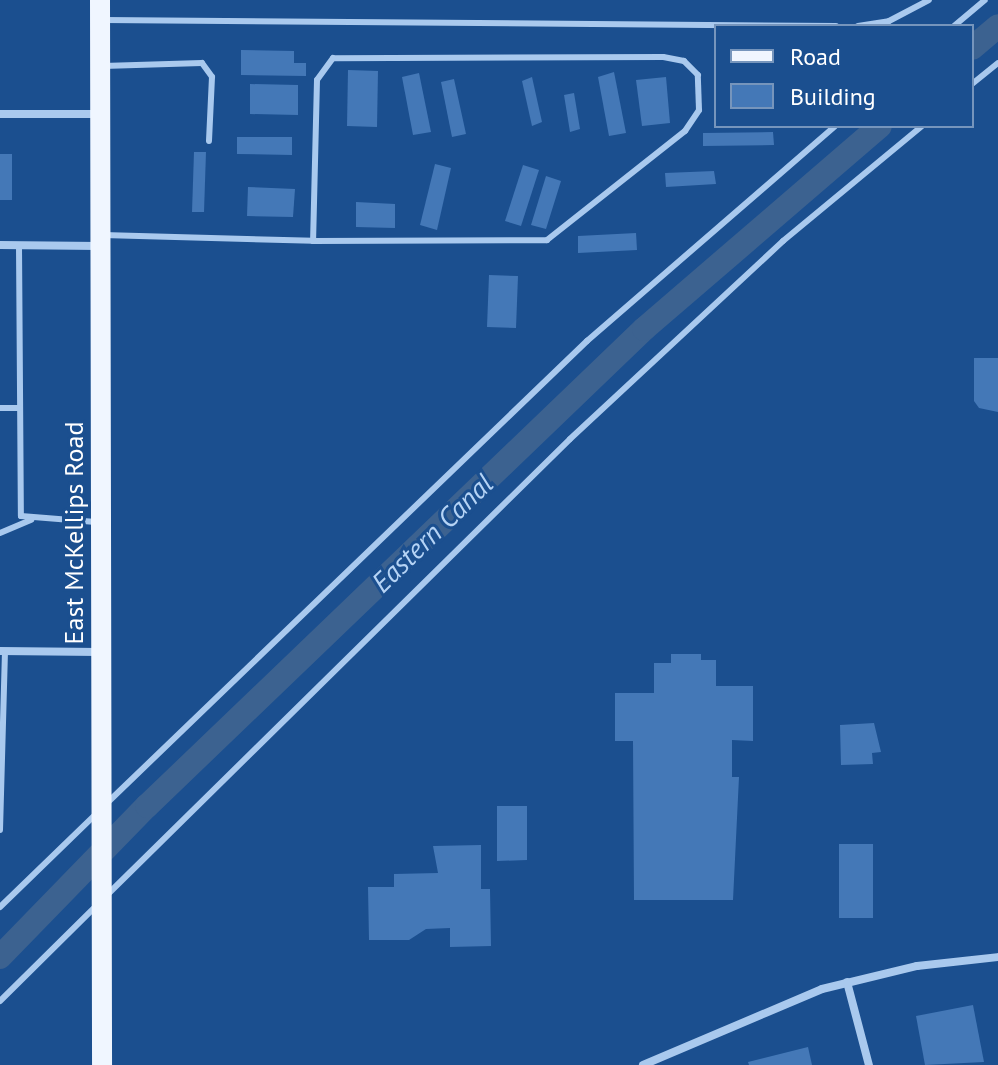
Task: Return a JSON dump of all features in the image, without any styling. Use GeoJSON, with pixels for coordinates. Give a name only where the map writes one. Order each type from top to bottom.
{"type":"FeatureCollection","features":[{"type":"Feature","properties":{"kind":"main road","name":"East McKellips Road"},"geometry":{"type":"LineString","coordinates":[[100,10],[102,1065]]}},
{"type":"Feature","properties":{"kind":"street"},"geometry":{"type":"LineString","coordinates":[[0,114],[100,114]]}},
{"type":"Feature","properties":{"kind":"street"},"geometry":{"type":"LineString","coordinates":[[0,245],[100,241]]}},
{"type":"Feature","properties":{"kind":"street"},"geometry":{"type":"LineString","coordinates":[[3,651],[100,652]]}},
{"type":"Feature","properties":{"kind":"street"},"geometry":{"type":"LineString","coordinates":[[643,1065],[847,982],[917,966],[998,957]]}},
{"type":"Feature","properties":{"kind":"street"},"geometry":{"type":"LineString","coordinates":[[847,982],[869,1065]]}},
{"type":"Feature","properties":{"kind":"lane"},"geometry":{"type":"LineString","coordinates":[[870,24],[889,21],[929,0]]}},
{"type":"Feature","properties":{"kind":"lane"},"geometry":{"type":"LineString","coordinates":[[956,24],[985,0]]}},
{"type":"Feature","properties":{"kind":"lane"},"geometry":{"type":"LineString","coordinates":[[100,10],[744,24]]}},
{"type":"Feature","properties":{"kind":"lane"},"geometry":{"type":"LineString","coordinates":[[100,241],[527,243],[556,236],[685,131],[699,110],[698,75],[684,61],[663,57],[333,58],[317,80],[313,241]]}},
{"type":"Feature","properties":{"kind":"lane"},"geometry":{"type":"LineString","coordinates":[[100,66],[202,63],[212,77],[209,141]]}},
{"type":"Feature","properties":{"kind":"lane"},"geometry":{"type":"LineString","coordinates":[[974,82],[998,63]]}},
{"type":"Feature","properties":{"kind":"lane"},"geometry":{"type":"LineString","coordinates":[[0,907],[587,341],[833,128]]}},
{"type":"Feature","properties":{"kind":"lane"},"geometry":{"type":"LineString","coordinates":[[0,1001],[101,892],[570,439],[783,241],[920,128]]}},
{"type":"Feature","properties":{"kind":"lane"},"geometry":{"type":"LineString","coordinates":[[19,246],[21,516],[31,520],[100,522]]}},
{"type":"Feature","properties":{"kind":"lane"},"geometry":{"type":"LineString","coordinates":[[0,408],[20,408]]}},
{"type":"Feature","properties":{"kind":"lane"},"geometry":{"type":"LineString","coordinates":[[0,533],[31,520]]}},
{"type":"Feature","properties":{"kind":"lane"},"geometry":{"type":"LineString","coordinates":[[0,830],[3,651]]}},
{"type":"Feature","properties":{"kind":"building"},"geometry":{"type":"Polygon","coordinates":[[[241,50],[294,51],[294,63],[306,63],[306,76],[241,75],[241,50]]]}},
{"type":"Feature","properties":{"kind":"building"},"geometry":{"type":"Polygon","coordinates":[[[348,70],[378,71],[377,127],[347,126],[348,70]]]}},
{"type":"Feature","properties":{"kind":"building"},"geometry":{"type":"Polygon","coordinates":[[[614,72],[626,133],[609,136],[598,77],[614,72]]]}},
{"type":"Feature","properties":{"kind":"building"},"geometry":{"type":"Polygon","coordinates":[[[419,73],[431,132],[413,135],[402,77],[419,73]]]}},
{"type":"Feature","properties":{"kind":"building"},"geometry":{"type":"Polygon","coordinates":[[[532,77],[542,122],[532,126],[522,81],[532,77]]]}},
{"type":"Feature","properties":{"kind":"building"},"geometry":{"type":"Polygon","coordinates":[[[666,77],[670,123],[642,126],[636,80],[666,77]]]}},
{"type":"Feature","properties":{"kind":"building"},"geometry":{"type":"Polygon","coordinates":[[[454,79],[466,134],[452,137],[441,82],[454,79]]]}},
{"type":"Feature","properties":{"kind":"building"},"geometry":{"type":"Polygon","coordinates":[[[250,84],[298,85],[298,115],[250,114],[250,84]]]}},
{"type":"Feature","properties":{"kind":"building"},"geometry":{"type":"Polygon","coordinates":[[[574,93],[580,129],[570,132],[564,95],[574,93]]]}},
{"type":"Feature","properties":{"kind":"building"},"geometry":{"type":"Polygon","coordinates":[[[773,132],[774,145],[703,146],[703,133],[773,132]]]}},
{"type":"Feature","properties":{"kind":"building"},"geometry":{"type":"Polygon","coordinates":[[[237,137],[292,137],[292,155],[237,154],[237,137]]]}},
{"type":"Feature","properties":{"kind":"building"},"geometry":{"type":"Polygon","coordinates":[[[194,152],[206,152],[204,212],[192,212],[194,152]]]}},
{"type":"Feature","properties":{"kind":"building"},"geometry":{"type":"Polygon","coordinates":[[[0,154],[12,154],[12,200],[0,200],[0,154]]]}},
{"type":"Feature","properties":{"kind":"building"},"geometry":{"type":"Polygon","coordinates":[[[435,164],[451,168],[437,230],[420,225],[435,164]]]}},
{"type":"Feature","properties":{"kind":"building"},"geometry":{"type":"Polygon","coordinates":[[[523,165],[539,170],[521,226],[505,221],[523,165]]]}},
{"type":"Feature","properties":{"kind":"building"},"geometry":{"type":"Polygon","coordinates":[[[714,171],[716,184],[666,187],[665,173],[714,171]]]}},
{"type":"Feature","properties":{"kind":"building"},"geometry":{"type":"Polygon","coordinates":[[[546,176],[561,181],[546,229],[531,225],[546,176]]]}},
{"type":"Feature","properties":{"kind":"building"},"geometry":{"type":"Polygon","coordinates":[[[248,187],[295,189],[293,217],[247,216],[248,187]]]}},
{"type":"Feature","properties":{"kind":"building"},"geometry":{"type":"Polygon","coordinates":[[[356,202],[395,204],[395,228],[356,227],[356,202]]]}},
{"type":"Feature","properties":{"kind":"building"},"geometry":{"type":"Polygon","coordinates":[[[636,233],[637,250],[578,253],[578,236],[636,233]]]}},
{"type":"Feature","properties":{"kind":"building"},"geometry":{"type":"Polygon","coordinates":[[[489,275],[518,276],[516,328],[487,327],[489,275]]]}},
{"type":"Feature","properties":{"kind":"building"},"geometry":{"type":"Polygon","coordinates":[[[974,358],[998,358],[998,412],[979,408],[974,401],[974,358]]]}},
{"type":"Feature","properties":{"kind":"building"},"geometry":{"type":"Polygon","coordinates":[[[671,654],[701,654],[701,660],[716,660],[716,686],[753,686],[753,741],[732,740],[732,777],[739,777],[733,900],[634,900],[633,741],[615,741],[615,693],[654,693],[654,663],[671,663],[671,654]]]}},
{"type":"Feature","properties":{"kind":"building"},"geometry":{"type":"Polygon","coordinates":[[[874,723],[881,752],[872,753],[873,764],[841,765],[840,725],[874,723]]]}},
{"type":"Feature","properties":{"kind":"building"},"geometry":{"type":"Polygon","coordinates":[[[497,806],[527,806],[527,860],[497,861],[497,806]]]}},
{"type":"Feature","properties":{"kind":"building"},"geometry":{"type":"Polygon","coordinates":[[[839,844],[873,844],[873,918],[839,918],[839,844]]]}},
{"type":"Feature","properties":{"kind":"building"},"geometry":{"type":"Polygon","coordinates":[[[481,845],[481,889],[490,889],[491,946],[450,947],[450,928],[426,929],[409,940],[369,940],[368,887],[394,887],[394,874],[438,873],[433,846],[481,845]]]}},
{"type":"Feature","properties":{"kind":"building"},"geometry":{"type":"Polygon","coordinates":[[[973,1005],[984,1062],[925,1065],[916,1016],[973,1005]]]}},
{"type":"Feature","properties":{"kind":"building"},"geometry":{"type":"Polygon","coordinates":[[[808,1047],[812,1065],[749,1065],[748,1062],[808,1047]]]}},
{"type":"Feature","properties":{"kind":"waterway","name":"Eastern Canal"},"geometry":{"type":"LineString","coordinates":[[974,46],[998,26]]}},
{"type":"Feature","properties":{"kind":"waterway","name":"Eastern Canal"},"geometry":{"type":"LineString","coordinates":[[0,957],[147,806],[644,329],[878,128]]}}]}
